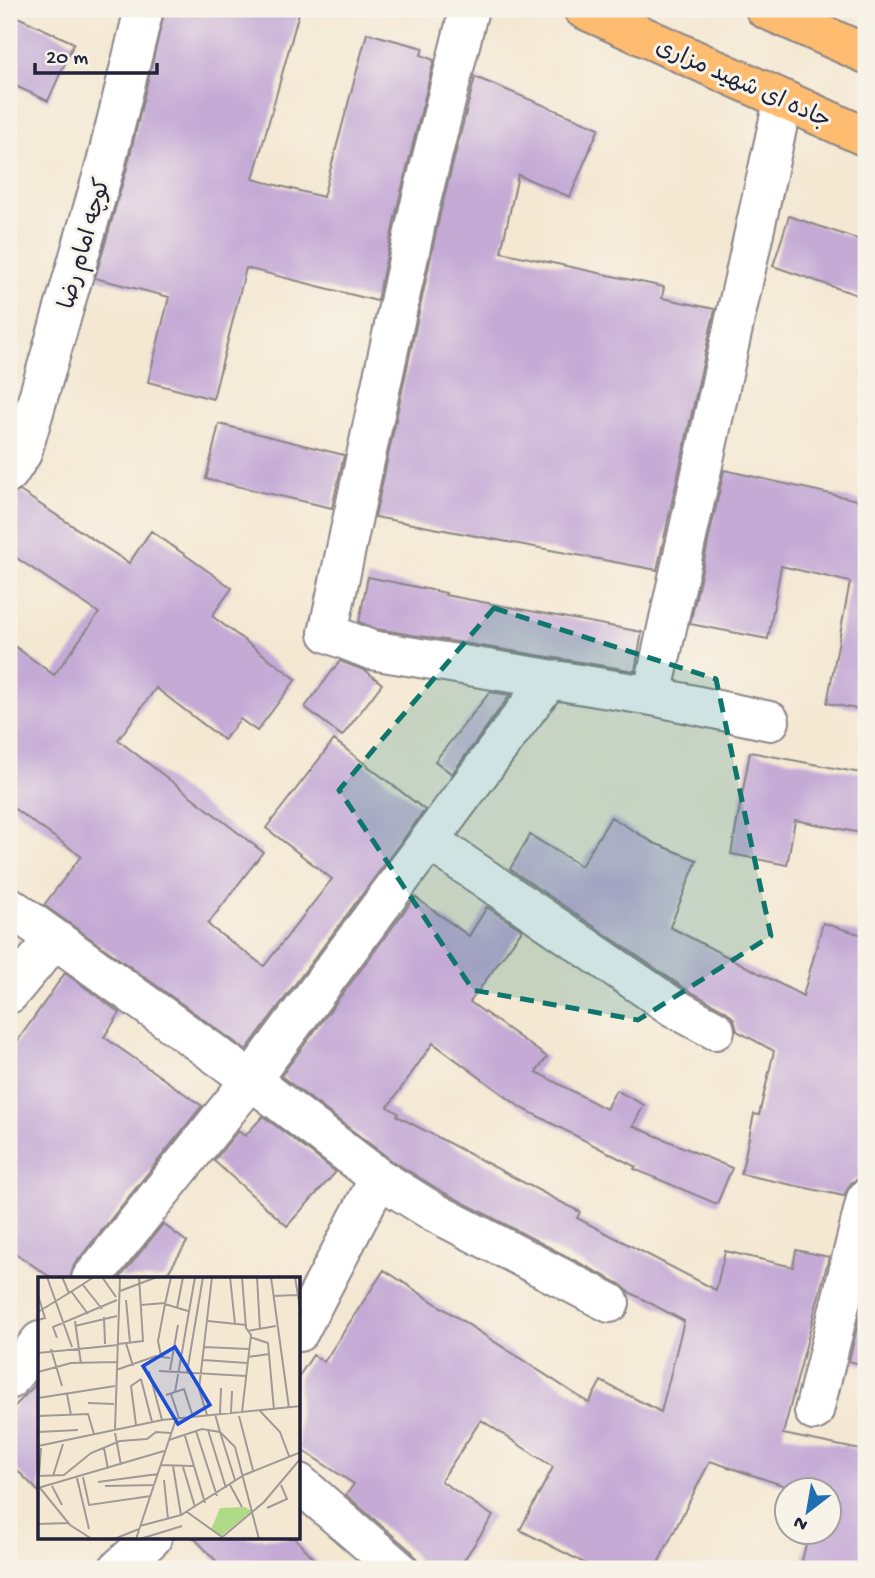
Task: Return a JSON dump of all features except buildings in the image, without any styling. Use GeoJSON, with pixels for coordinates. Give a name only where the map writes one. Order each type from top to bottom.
{"type":"FeatureCollection","features":[{"type":"Feature","properties":{"kind":"main road","name":"جاده ای شهید مزاری"},"geometry":{"type":"LineString","coordinates":[[583,9],[783,101],[860,127]]}},
{"type":"Feature","properties":{"kind":"main road"},"geometry":{"type":"LineString","coordinates":[[765,9],[866,54]]}},
{"type":"Feature","properties":{"kind":"street","name":"کوچه امام رضا"},"geometry":{"type":"LineString","coordinates":[[9,473],[22,453],[106,163],[144,9]]}},
{"type":"Feature","properties":{"kind":"street"},"geometry":{"type":"LineString","coordinates":[[469,9],[419,209],[328,633],[371,650],[652,696],[770,721]]}},
{"type":"Feature","properties":{"kind":"street"},"geometry":{"type":"LineString","coordinates":[[652,696],[783,101]]}},
{"type":"Feature","properties":{"kind":"street"},"geometry":{"type":"LineString","coordinates":[[93,1277],[251,1080],[548,681]]}},
{"type":"Feature","properties":{"kind":"street"},"geometry":{"type":"LineString","coordinates":[[430,841],[673,1007],[715,1030]]}},
{"type":"Feature","properties":{"kind":"street"},"geometry":{"type":"LineString","coordinates":[[9,906],[251,1080],[379,1178],[432,1211],[610,1303]]}},
{"type":"Feature","properties":{"kind":"street"},"geometry":{"type":"LineString","coordinates":[[9,994],[54,940]]}},
{"type":"Feature","properties":{"kind":"street"},"geometry":{"type":"LineString","coordinates":[[301,1328],[379,1178]]}},
{"type":"Feature","properties":{"kind":"street"},"geometry":{"type":"LineString","coordinates":[[814,1411],[866,1199]]}},
{"type":"Feature","properties":{"kind":"street"},"geometry":{"type":"LineString","coordinates":[[9,1380],[38,1344]]}},
{"type":"Feature","properties":{"kind":"street"},"geometry":{"type":"LineString","coordinates":[[301,1485],[398,1569]]}},
{"type":"Feature","properties":{"kind":"street"},"geometry":{"type":"LineString","coordinates":[[118,1569],[150,1540]]}},
{"type":"Feature","properties":{"kind":"highlighted area"},"geometry":{"type":"Polygon","coordinates":[[[494,608],[716,679],[771,936],[638,1020],[473,990],[339,790],[494,608]]]}}]}
